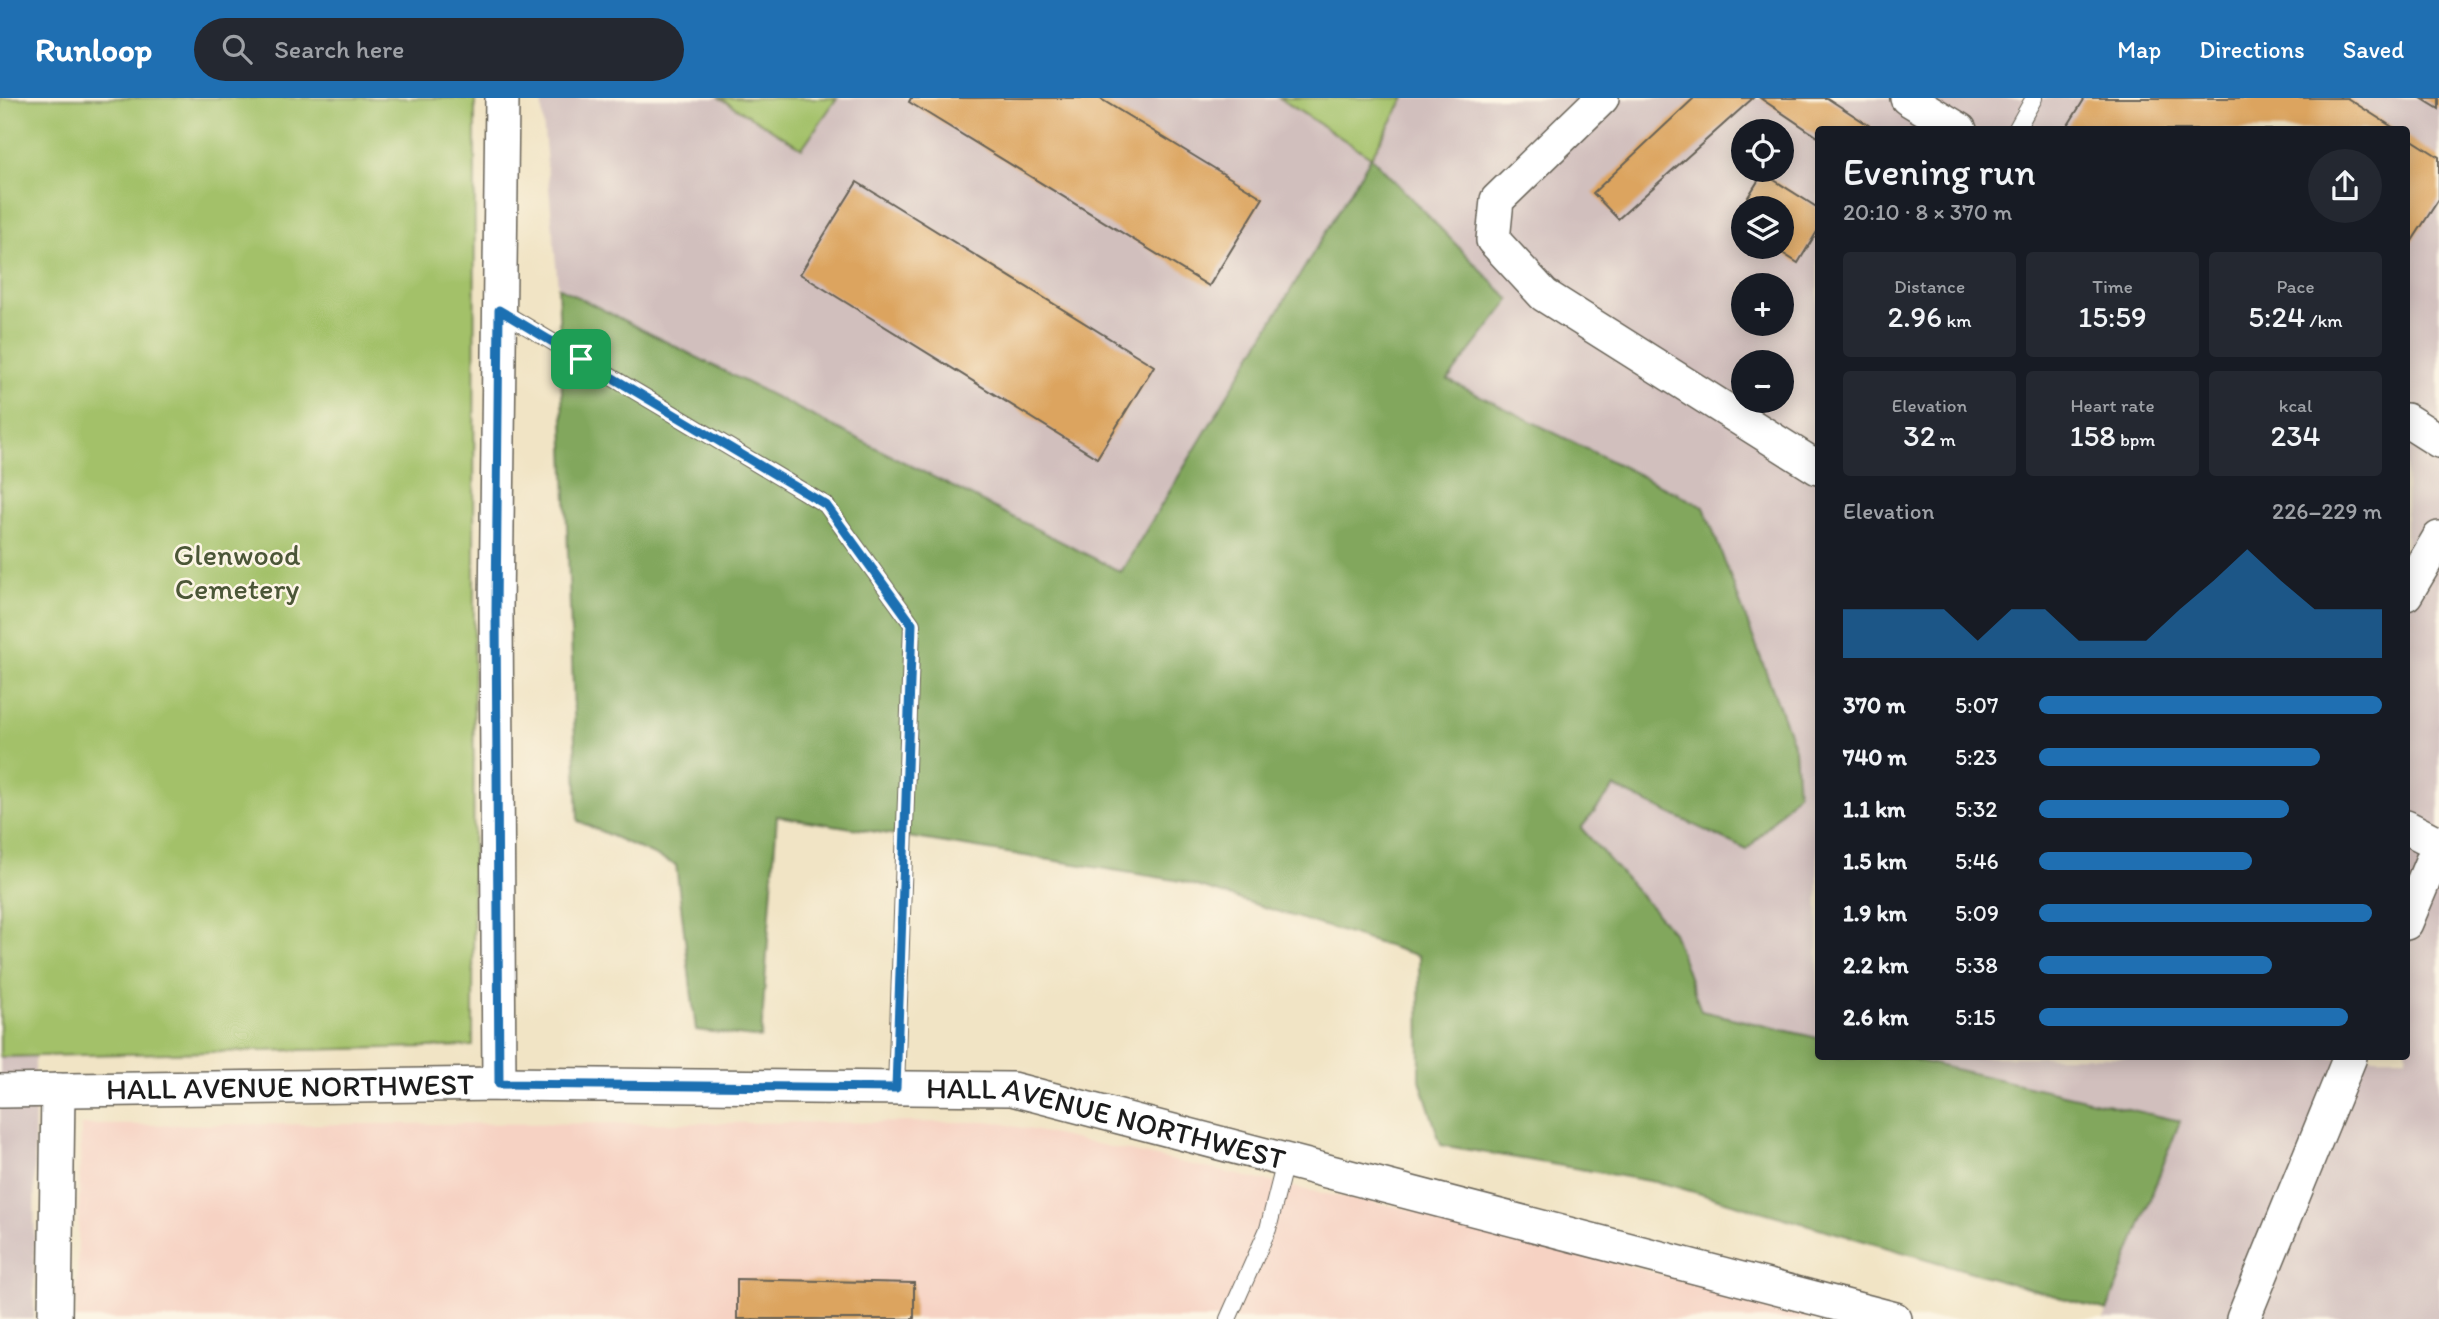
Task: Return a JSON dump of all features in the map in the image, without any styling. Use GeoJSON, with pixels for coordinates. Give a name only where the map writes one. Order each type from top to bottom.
{"type":"FeatureCollection","features":[{"type":"Feature","properties":{"kind":"street"},"geometry":{"type":"LineString","coordinates":[[499,1084],[496,624],[502,98]]}},
{"type":"Feature","properties":{"kind":"street"},"geometry":{"type":"LineString","coordinates":[[1602,98],[1497,200],[1493,240],[1545,295],[1815,466]]}},
{"type":"Feature","properties":{"kind":"street"},"geometry":{"type":"LineString","coordinates":[[1907,98],[1953,126]]}},
{"type":"Feature","properties":{"kind":"street"},"geometry":{"type":"LineString","coordinates":[[2410,423],[2439,441]]}},
{"type":"Feature","properties":{"kind":"street"},"geometry":{"type":"LineString","coordinates":[[2410,587],[2439,538]]}},
{"type":"Feature","properties":{"kind":"street"},"geometry":{"type":"LineString","coordinates":[[2410,829],[2439,844],[2410,913]]}},
{"type":"Feature","properties":{"kind":"street"},"geometry":{"type":"LineString","coordinates":[[2243,1319],[2349,1060]]}},
{"type":"Feature","properties":{"kind":"street","name":"HALL AVENUE NORTHWEST"},"geometry":{"type":"LineString","coordinates":[[0,1091],[499,1084],[1012,1090],[1895,1319]]}},
{"type":"Feature","properties":{"kind":"street"},"geometry":{"type":"LineString","coordinates":[[55,1319],[58,1090]]}},
{"type":"Feature","properties":{"kind":"lane"},"geometry":{"type":"LineString","coordinates":[[2018,126],[2034,98]]}},
{"type":"Feature","properties":{"kind":"lane"},"geometry":{"type":"LineString","coordinates":[[499,310],[826,505],[912,624],[896,1088]]}},
{"type":"Feature","properties":{"kind":"lane"},"geometry":{"type":"LineString","coordinates":[[1228,1319],[1268,1229],[1285,1162]]}},
{"type":"Feature","properties":{"kind":"shaded area"},"geometry":{"type":"Polygon","coordinates":[[[541,98],[720,98],[802,148],[837,98],[1279,98],[1371,157],[1121,572],[558,287],[541,98]]]}},
{"type":"Feature","properties":{"kind":"shaded area"},"geometry":{"type":"Polygon","coordinates":[[[1405,98],[2439,98],[2439,1319],[2104,1319],[2179,1121],[1915,1060],[2410,1060],[2410,126],[1815,126],[1815,1037],[1701,1011],[1673,932],[1580,828],[1613,787],[1747,850],[1704,507],[1448,380],[1371,157],[1405,98]]]}},
{"type":"Feature","properties":{"kind":"shaded area"},"geometry":{"type":"Polygon","coordinates":[[[0,1057],[35,1057],[34,1319],[0,1319],[0,1057]]]}},
{"type":"Feature","properties":{"kind":"shaded area"},"geometry":{"type":"Polygon","coordinates":[[[996,1122],[1321,1193],[1450,1216],[1822,1319],[76,1319],[81,1125],[996,1122]]]}},
{"type":"Feature","properties":{"kind":"green space","name":"Glenwood Cemetery"},"geometry":{"type":"Polygon","coordinates":[[[0,98],[475,98],[473,1046],[0,1057],[0,98]]]}},
{"type":"Feature","properties":{"kind":"green space"},"geometry":{"type":"Polygon","coordinates":[[[720,98],[837,98],[802,148],[720,98]]]}},
{"type":"Feature","properties":{"kind":"green space"},"geometry":{"type":"Polygon","coordinates":[[[1279,98],[1405,98],[1371,157],[1279,98]]]}},
{"type":"Feature","properties":{"kind":"green space"},"geometry":{"type":"Polygon","coordinates":[[[1371,157],[1510,300],[1448,380],[1704,507],[1795,749],[1798,793],[1747,850],[1614,787],[1581,828],[1673,932],[1701,1011],[1815,1037],[1815,1060],[1915,1060],[2180,1121],[2107,1311],[1666,1184],[1441,1145],[1420,1080],[1419,956],[1181,881],[777,816],[761,1038],[696,1030],[676,865],[578,821],[558,287],[1121,572],[1371,157]]]}},
{"type":"Feature","properties":{"kind":"building"},"geometry":{"type":"Polygon","coordinates":[[[911,98],[1099,98],[1263,198],[1209,286],[909,102],[911,98]]]}},
{"type":"Feature","properties":{"kind":"building"},"geometry":{"type":"Polygon","coordinates":[[[1694,98],[1753,98],[1618,219],[1593,193],[1694,98]]]}},
{"type":"Feature","properties":{"kind":"building"},"geometry":{"type":"Polygon","coordinates":[[[1760,98],[1827,98],[1870,126],[1815,126],[1815,135],[1760,98]]]}},
{"type":"Feature","properties":{"kind":"building"},"geometry":{"type":"Polygon","coordinates":[[[2085,98],[2347,98],[2391,126],[2068,126],[2085,98]]]}},
{"type":"Feature","properties":{"kind":"building"},"geometry":{"type":"Polygon","coordinates":[[[2421,98],[2439,98],[2439,109],[2421,98]]]}},
{"type":"Feature","properties":{"kind":"building"},"geometry":{"type":"Polygon","coordinates":[[[2410,139],[2439,157],[2439,199],[2410,244],[2410,139]]]}},
{"type":"Feature","properties":{"kind":"building"},"geometry":{"type":"Polygon","coordinates":[[[857,182],[1154,366],[1097,458],[800,274],[857,182]]]}},
{"type":"Feature","properties":{"kind":"building"},"geometry":{"type":"Polygon","coordinates":[[[1757,182],[1777,182],[1815,206],[1815,235],[1798,263],[1792,259],[1794,259],[1794,196],[1749,196],[1757,182]]]}},
{"type":"Feature","properties":{"kind":"building"},"geometry":{"type":"Polygon","coordinates":[[[737,1279],[914,1283],[914,1319],[737,1319],[737,1279]]]}},
{"type":"Feature","properties":{"kind":"route"},"geometry":{"type":"LineString","coordinates":[[499,310],[581,359],[826,505],[912,624],[896,1088],[499,1084],[496,611],[499,310]]}}]}
